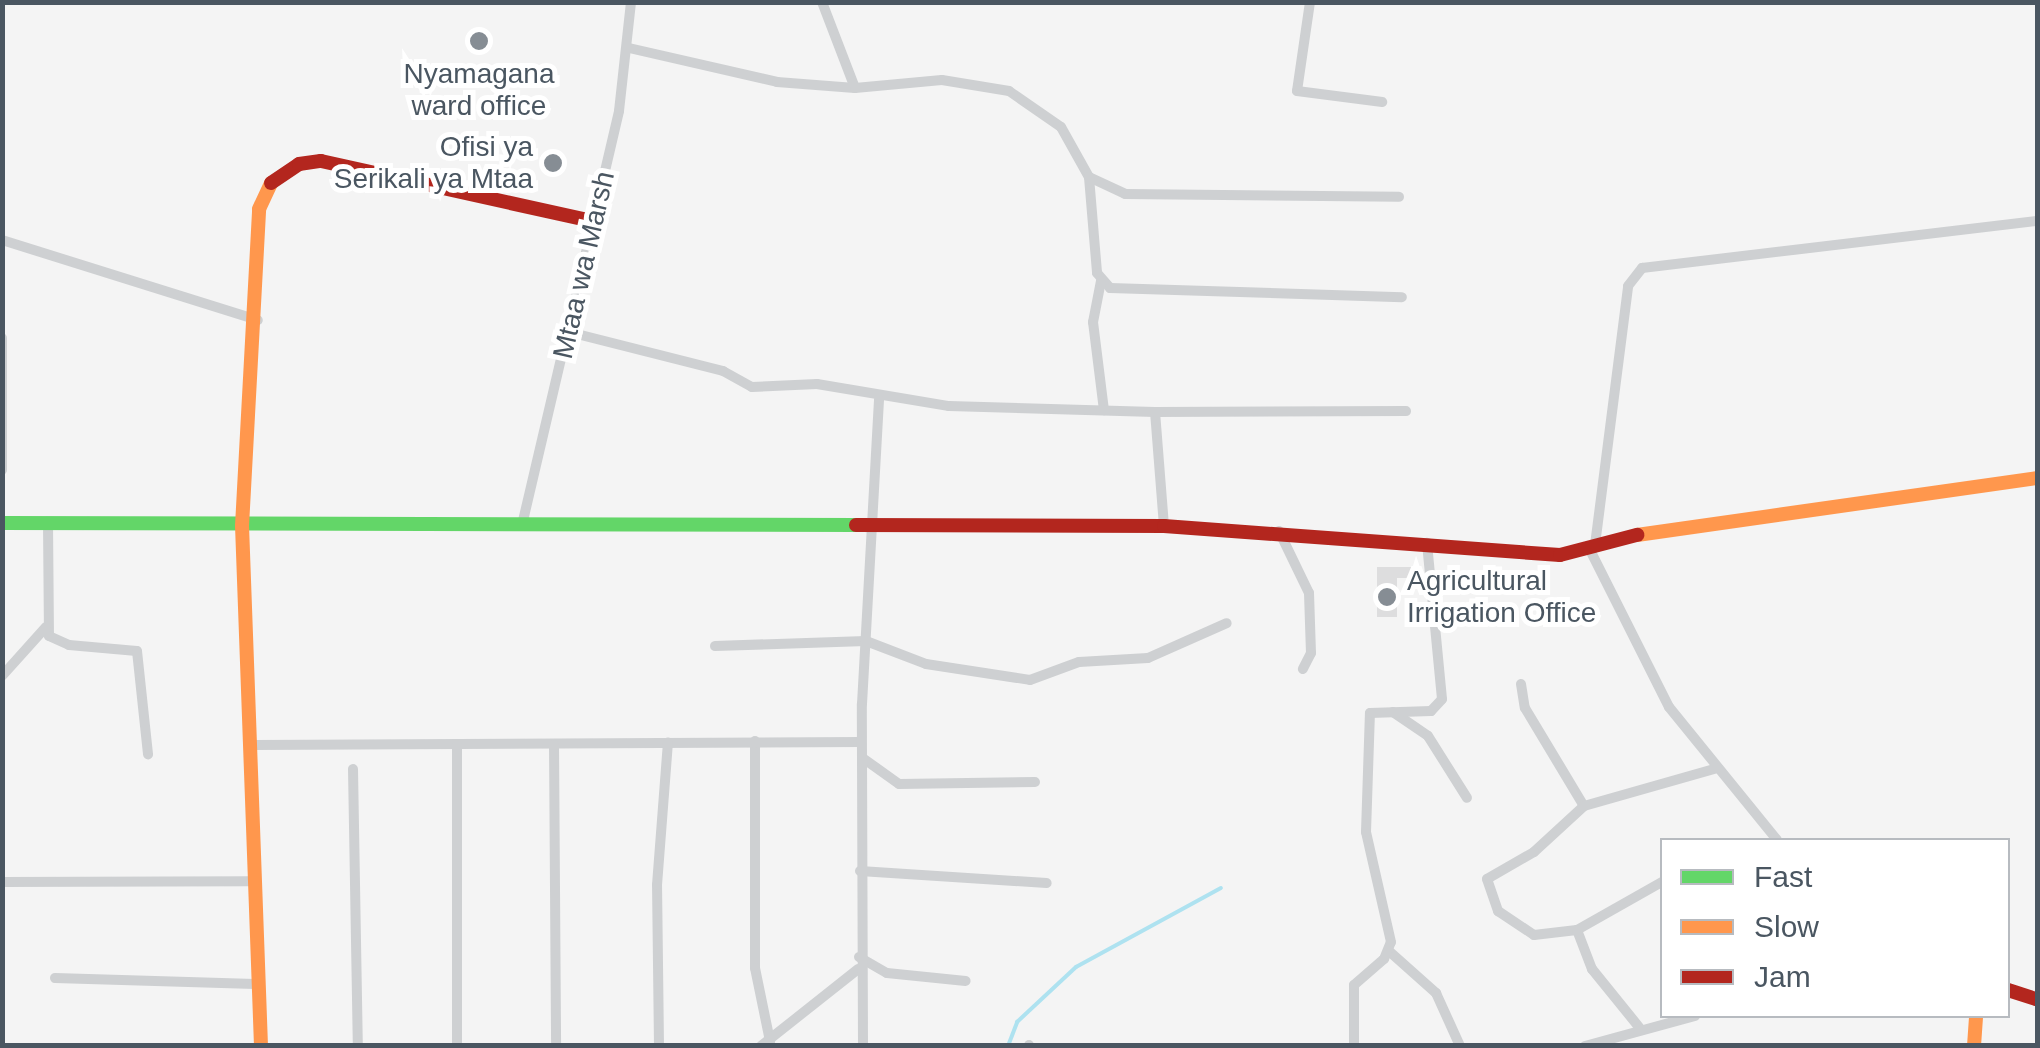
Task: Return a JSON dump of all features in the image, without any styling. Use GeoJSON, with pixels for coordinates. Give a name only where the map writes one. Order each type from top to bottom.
{"type":"FeatureCollection","features":[{"type":"Feature","properties":{"kind":"street","name":"Mtaa wa Marsh"},"geometry":{"type":"LineString","coordinates":[[522,525],[570,332],[629,48],[631,2]]}},
{"type":"Feature","properties":{"kind":"street"},"geometry":{"type":"LineString","coordinates":[[822,2],[855,88]]}},
{"type":"Feature","properties":{"kind":"street"},"geometry":{"type":"LineString","coordinates":[[1310,2],[1297,91],[1382,102]]}},
{"type":"Feature","properties":{"kind":"street"},"geometry":{"type":"LineString","coordinates":[[629,48],[749,77],[855,88],[942,80],[1009,91],[1061,128],[1089,177],[1101,281],[1093,322],[1104,410]]}},
{"type":"Feature","properties":{"kind":"street"},"geometry":{"type":"LineString","coordinates":[[261,1046],[254,984],[242,526],[258,320],[258,208],[266,186],[299,164],[348,165],[591,221]]}},
{"type":"Feature","properties":{"kind":"street"},"geometry":{"type":"LineString","coordinates":[[1089,177],[1140,197],[1399,196]]}},
{"type":"Feature","properties":{"kind":"street"},"geometry":{"type":"LineString","coordinates":[[1773,838],[1669,706],[1592,546],[1628,286],[1642,268],[2038,220]]}},
{"type":"Feature","properties":{"kind":"street"},"geometry":{"type":"LineString","coordinates":[[2,240],[258,320]]}},
{"type":"Feature","properties":{"kind":"street"},"geometry":{"type":"LineString","coordinates":[[1101,281],[1122,291],[1402,297]]}},
{"type":"Feature","properties":{"kind":"street"},"geometry":{"type":"LineString","coordinates":[[570,332],[723,370],[752,386],[817,384],[879,399],[1156,412],[1406,411]]}},
{"type":"Feature","properties":{"kind":"street"},"geometry":{"type":"LineString","coordinates":[[2,338],[2,470]]}},
{"type":"Feature","properties":{"kind":"street"},"geometry":{"type":"LineString","coordinates":[[862,1046],[858,962],[861,742],[879,399]]}},
{"type":"Feature","properties":{"kind":"street"},"geometry":{"type":"LineString","coordinates":[[1156,412],[1164,526]]}},
{"type":"Feature","properties":{"kind":"street"},"geometry":{"type":"LineString","coordinates":[[2,523],[1164,526],[1279,530],[1560,555],[1592,546],[2038,478]]}},
{"type":"Feature","properties":{"kind":"street"},"geometry":{"type":"LineString","coordinates":[[2,676],[46,627],[48,523]]}},
{"type":"Feature","properties":{"kind":"street"},"geometry":{"type":"LineString","coordinates":[[1279,530],[1309,593],[1312,653],[1302,669]]}},
{"type":"Feature","properties":{"kind":"street"},"geometry":{"type":"LineString","coordinates":[[1427,543],[1442,699],[1430,712],[1373,710],[1369,719],[1366,832],[1390,952],[1436,993],[1460,1046]]}},
{"type":"Feature","properties":{"kind":"street"},"geometry":{"type":"LineString","coordinates":[[715,646],[866,641],[926,664],[1030,680],[1079,662],[1148,658],[1227,623]]}},
{"type":"Feature","properties":{"kind":"street"},"geometry":{"type":"LineString","coordinates":[[46,627],[69,645],[137,650],[148,754]]}},
{"type":"Feature","properties":{"kind":"street"},"geometry":{"type":"LineString","coordinates":[[1521,684],[1525,708],[1584,806]]}},
{"type":"Feature","properties":{"kind":"street"},"geometry":{"type":"LineString","coordinates":[[1392,712],[1428,736],[1467,798]]}},
{"type":"Feature","properties":{"kind":"street"},"geometry":{"type":"LineString","coordinates":[[755,741],[755,968],[765,1043]]}},
{"type":"Feature","properties":{"kind":"street"},"geometry":{"type":"LineString","coordinates":[[659,1046],[658,885],[668,742]]}},
{"type":"Feature","properties":{"kind":"street"},"geometry":{"type":"LineString","coordinates":[[249,745],[861,742]]}},
{"type":"Feature","properties":{"kind":"street"},"geometry":{"type":"LineString","coordinates":[[456,1046],[458,745]]}},
{"type":"Feature","properties":{"kind":"street"},"geometry":{"type":"LineString","coordinates":[[554,745],[556,1046]]}},
{"type":"Feature","properties":{"kind":"street"},"geometry":{"type":"LineString","coordinates":[[863,758],[899,784],[1035,782]]}},
{"type":"Feature","properties":{"kind":"street"},"geometry":{"type":"LineString","coordinates":[[1660,883],[1578,930],[1516,929],[1486,882],[1584,806],[1717,768]]}},
{"type":"Feature","properties":{"kind":"street"},"geometry":{"type":"LineString","coordinates":[[354,770],[358,1046]]}},
{"type":"Feature","properties":{"kind":"street"},"geometry":{"type":"LineString","coordinates":[[860,871],[1047,883]]}},
{"type":"Feature","properties":{"kind":"street"},"geometry":{"type":"LineString","coordinates":[[2,882],[251,880]]}},
{"type":"Feature","properties":{"kind":"street"},"geometry":{"type":"LineString","coordinates":[[1578,930],[1592,969],[1639,1026]]}},
{"type":"Feature","properties":{"kind":"street"},"geometry":{"type":"LineString","coordinates":[[1354,1046],[1354,985],[1390,952]]}},
{"type":"Feature","properties":{"kind":"street"},"geometry":{"type":"LineString","coordinates":[[765,1043],[858,962]]}},
{"type":"Feature","properties":{"kind":"street"},"geometry":{"type":"LineString","coordinates":[[858,962],[886,973],[966,980]]}},
{"type":"Feature","properties":{"kind":"street"},"geometry":{"type":"LineString","coordinates":[[55,978],[254,984]]}},
{"type":"Feature","properties":{"kind":"street"},"geometry":{"type":"LineString","coordinates":[[2010,991],[2038,1000]]}},
{"type":"Feature","properties":{"kind":"street"},"geometry":{"type":"LineString","coordinates":[[1585,1046],[1639,1026],[1685,1018]]}},
{"type":"Feature","properties":{"kind":"street"},"geometry":{"type":"LineString","coordinates":[[1974,1046],[1976,1018]]}},
{"type":"Feature","properties":{"kind":"building","name":"Agricultural Irrigation Office"},"geometry":{"type":"Polygon","coordinates":[[[1377,567],[1415,567],[1415,578],[1397,578],[1397,617],[1377,617],[1377,567]]]}},
{"type":"Feature","properties":{"kind":"waterway"},"geometry":{"type":"LineString","coordinates":[[1008,1046],[1017,1022],[1076,967],[1221,888]]}},
{"type":"Feature","properties":{"kind":"traffic: fast"},"geometry":{"type":"LineString","coordinates":[[2,523],[856,525]]}},
{"type":"Feature","properties":{"kind":"traffic: slow"},"geometry":{"type":"LineString","coordinates":[[261,1046],[242,526],[259,209],[271,183]]}},
{"type":"Feature","properties":{"kind":"traffic: slow"},"geometry":{"type":"LineString","coordinates":[[1637,535],[2038,478]]}},
{"type":"Feature","properties":{"kind":"traffic: slow"},"geometry":{"type":"LineString","coordinates":[[1974,1046],[1976,1018]]}},
{"type":"Feature","properties":{"kind":"traffic: jam"},"geometry":{"type":"LineString","coordinates":[[271,183],[299,164],[321,161],[591,221]]}},
{"type":"Feature","properties":{"kind":"traffic: jam"},"geometry":{"type":"LineString","coordinates":[[856,525],[1164,526],[1560,555],[1637,535]]}},
{"type":"Feature","properties":{"kind":"traffic: jam"},"geometry":{"type":"LineString","coordinates":[[2010,991],[2038,1000]]}},
{"type":"Feature","properties":{"kind":"place","name":"Nyamagana ward office"},"geometry":{"type":"Point","coordinates":[479,41]}},
{"type":"Feature","properties":{"kind":"place","name":"Ofisi ya Serikali ya Mtaa"},"geometry":{"type":"Point","coordinates":[553,163]}},
{"type":"Feature","properties":{"kind":"place","name":"Agricultural Irrigation Office"},"geometry":{"type":"Point","coordinates":[1387,597]}}]}
